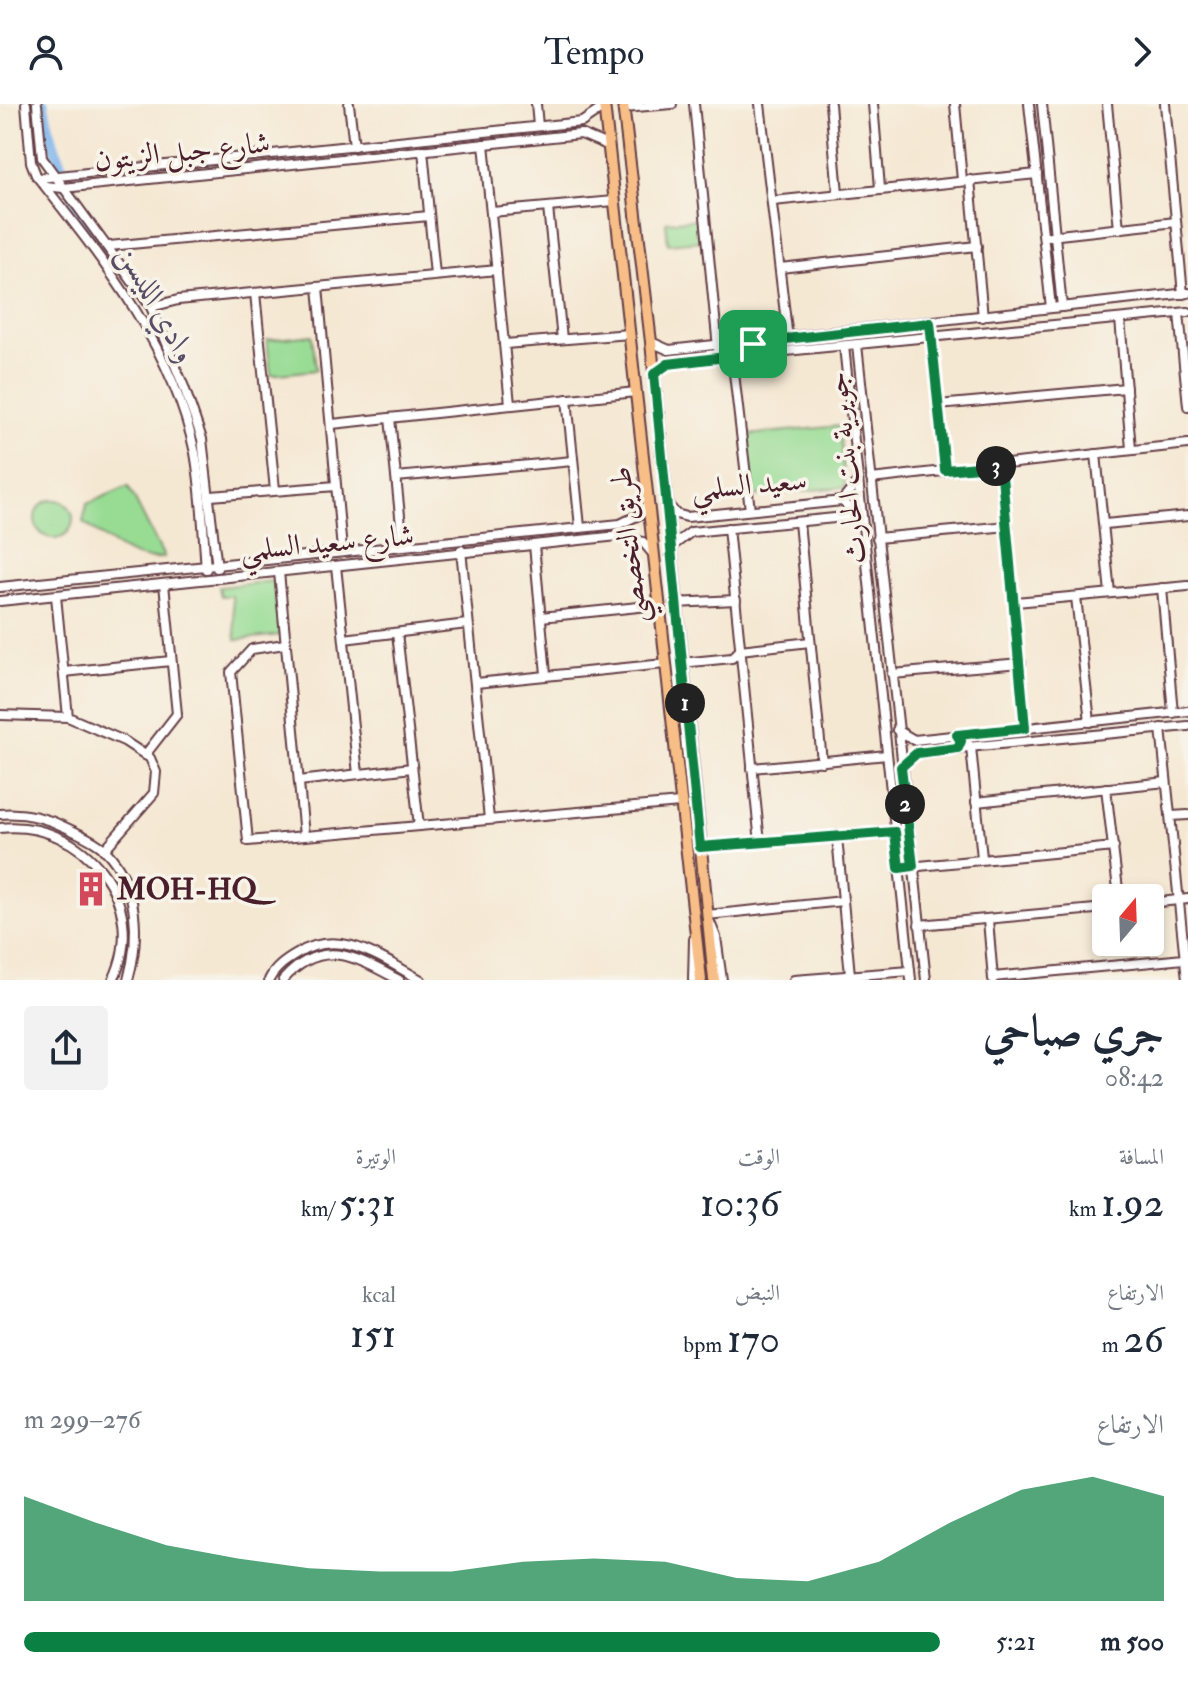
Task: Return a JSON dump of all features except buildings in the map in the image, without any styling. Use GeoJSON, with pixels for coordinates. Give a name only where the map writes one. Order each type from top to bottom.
{"type":"FeatureCollection","features":[{"type":"Feature","properties":{"kind":"main road","name":"طريق التخصصي"},"geometry":{"type":"LineString","coordinates":[[604,105],[694,939],[701,980]]}},
{"type":"Feature","properties":{"kind":"main road","name":"طريق التخصصي"},"geometry":{"type":"LineString","coordinates":[[623,106],[651,342],[714,980]]}},
{"type":"Feature","properties":{"kind":"street"},"geometry":{"type":"LineString","coordinates":[[26,104],[31,162],[39,178],[129,296],[173,387],[195,456],[206,578]]}},
{"type":"Feature","properties":{"kind":"street"},"geometry":{"type":"LineString","coordinates":[[37,104],[42,158],[151,307],[202,439],[218,576]]}},
{"type":"Feature","properties":{"kind":"street"},"geometry":{"type":"LineString","coordinates":[[349,104],[354,146]]}},
{"type":"Feature","properties":{"kind":"street"},"geometry":{"type":"LineString","coordinates":[[536,104],[538,126]]}},
{"type":"Feature","properties":{"kind":"street"},"geometry":{"type":"LineString","coordinates":[[623,106],[672,104]]}},
{"type":"Feature","properties":{"kind":"street"},"geometry":{"type":"LineString","coordinates":[[694,104],[719,358]]}},
{"type":"Feature","properties":{"kind":"street"},"geometry":{"type":"LineString","coordinates":[[760,104],[788,339]]}},
{"type":"Feature","properties":{"kind":"street"},"geometry":{"type":"LineString","coordinates":[[830,104],[838,193]]}},
{"type":"Feature","properties":{"kind":"street"},"geometry":{"type":"LineString","coordinates":[[873,104],[880,188]]}},
{"type":"Feature","properties":{"kind":"street"},"geometry":{"type":"LineString","coordinates":[[955,104],[977,246],[983,317]]}},
{"type":"Feature","properties":{"kind":"street"},"geometry":{"type":"LineString","coordinates":[[1029,104],[1051,308]]}},
{"type":"Feature","properties":{"kind":"street"},"geometry":{"type":"LineString","coordinates":[[1042,104],[1062,307]]}},
{"type":"Feature","properties":{"kind":"street"},"geometry":{"type":"LineString","coordinates":[[1107,104],[1119,229]]}},
{"type":"Feature","properties":{"kind":"street"},"geometry":{"type":"LineString","coordinates":[[651,342],[669,350],[758,342],[1185,293],[1165,104]]}},
{"type":"Feature","properties":{"kind":"street","name":"شارع جبل الزيتون"},"geometry":{"type":"LineString","coordinates":[[39,178],[582,122],[604,105]]}},
{"type":"Feature","properties":{"kind":"street"},"geometry":{"type":"LineString","coordinates":[[581,134],[587,129],[582,122]]}},
{"type":"Feature","properties":{"kind":"street","name":"شارع جبل الزيتون"},"geometry":{"type":"LineString","coordinates":[[46,186],[63,188],[581,134],[607,145]]}},
{"type":"Feature","properties":{"kind":"street"},"geometry":{"type":"LineString","coordinates":[[484,144],[510,404]]}},
{"type":"Feature","properties":{"kind":"street"},"geometry":{"type":"LineString","coordinates":[[423,150],[435,275]]}},
{"type":"Feature","properties":{"kind":"street"},"geometry":{"type":"LineString","coordinates":[[773,201],[1037,174]]}},
{"type":"Feature","properties":{"kind":"street"},"geometry":{"type":"LineString","coordinates":[[492,212],[614,201]]}},
{"type":"Feature","properties":{"kind":"street"},"geometry":{"type":"LineString","coordinates":[[548,208],[562,339]]}},
{"type":"Feature","properties":{"kind":"street"},"geometry":{"type":"LineString","coordinates":[[109,246],[429,216]]}},
{"type":"Feature","properties":{"kind":"street"},"geometry":{"type":"LineString","coordinates":[[1044,237],[1176,222]]}},
{"type":"Feature","properties":{"kind":"street"},"geometry":{"type":"LineString","coordinates":[[780,268],[977,246]]}},
{"type":"Feature","properties":{"kind":"street"},"geometry":{"type":"LineString","coordinates":[[151,307],[178,300],[497,270]]}},
{"type":"Feature","properties":{"kind":"street"},"geometry":{"type":"LineString","coordinates":[[318,287],[342,550]]}},
{"type":"Feature","properties":{"kind":"street"},"geometry":{"type":"LineString","coordinates":[[255,293],[275,490]]}},
{"type":"Feature","properties":{"kind":"street"},"geometry":{"type":"LineString","coordinates":[[1050,297],[1056,300],[1061,294]]}},
{"type":"Feature","properties":{"kind":"street"},"geometry":{"type":"LineString","coordinates":[[654,374],[668,364],[732,356],[1184,312],[1188,406]]}},
{"type":"Feature","properties":{"kind":"street"},"geometry":{"type":"LineString","coordinates":[[1008,313],[1015,319],[1012,328]]}},
{"type":"Feature","properties":{"kind":"street"},"geometry":{"type":"LineString","coordinates":[[1120,319],[1131,449]]}},
{"type":"Feature","properties":{"kind":"street"},"geometry":{"type":"LineString","coordinates":[[930,323],[945,470]]}},
{"type":"Feature","properties":{"kind":"street"},"geometry":{"type":"LineString","coordinates":[[505,344],[630,334]]}},
{"type":"Feature","properties":{"kind":"street"},"geometry":{"type":"LineString","coordinates":[[758,342],[752,348],[759,353]]}},
{"type":"Feature","properties":{"kind":"street"},"geometry":{"type":"LineString","coordinates":[[741,343],[749,348],[744,355]]}},
{"type":"Feature","properties":{"kind":"street","name":"جويرية بنت الحارث"},"geometry":{"type":"LineString","coordinates":[[857,345],[926,980]]}},
{"type":"Feature","properties":{"kind":"street","name":"جويرية بنت الحارث"},"geometry":{"type":"LineString","coordinates":[[844,346],[911,975]]}},
{"type":"Feature","properties":{"kind":"street"},"geometry":{"type":"LineString","coordinates":[[668,364],[669,350]]}},
{"type":"Feature","properties":{"kind":"street"},"geometry":{"type":"LineString","coordinates":[[845,360],[850,354],[858,357]]}},
{"type":"Feature","properties":{"kind":"street"},"geometry":{"type":"LineString","coordinates":[[732,356],[750,510]]}},
{"type":"Feature","properties":{"kind":"street"},"geometry":{"type":"LineString","coordinates":[[938,405],[1126,388]]}},
{"type":"Feature","properties":{"kind":"street"},"geometry":{"type":"LineString","coordinates":[[332,424],[636,392]]}},
{"type":"Feature","properties":{"kind":"street"},"geometry":{"type":"LineString","coordinates":[[567,399],[573,461],[590,539]]}},
{"type":"Feature","properties":{"kind":"street"},"geometry":{"type":"LineString","coordinates":[[390,418],[403,545]]}},
{"type":"Feature","properties":{"kind":"street"},"geometry":{"type":"LineString","coordinates":[[871,479],[1188,444]]}},
{"type":"Feature","properties":{"kind":"street"},"geometry":{"type":"LineString","coordinates":[[1096,454],[1110,593]]}},
{"type":"Feature","properties":{"kind":"street"},"geometry":{"type":"LineString","coordinates":[[396,477],[573,461]]}},
{"type":"Feature","properties":{"kind":"street"},"geometry":{"type":"LineString","coordinates":[[1001,465],[1016,602],[1025,728]]}},
{"type":"Feature","properties":{"kind":"street","name":"سعيد السلمي"},"geometry":{"type":"LineString","coordinates":[[665,501],[676,514],[687,517],[842,501],[857,482]]}},
{"type":"Feature","properties":{"kind":"street"},"geometry":{"type":"LineString","coordinates":[[211,496],[336,486]]}},
{"type":"Feature","properties":{"kind":"street"},"geometry":{"type":"LineString","coordinates":[[620,524],[641,514],[648,501]]}},
{"type":"Feature","properties":{"kind":"street","name":"سعيد السلمي"},"geometry":{"type":"LineString","coordinates":[[842,501],[851,509],[845,517]]}},
{"type":"Feature","properties":{"kind":"street"},"geometry":{"type":"LineString","coordinates":[[1105,524],[1188,516]]}},
{"type":"Feature","properties":{"kind":"street"},"geometry":{"type":"LineString","coordinates":[[687,517],[685,526],[691,532]]}},
{"type":"Feature","properties":{"kind":"street","name":"سعيد السلمي"},"geometry":{"type":"LineString","coordinates":[[670,547],[691,532],[845,517],[862,520]]}},
{"type":"Feature","properties":{"kind":"street"},"geometry":{"type":"LineString","coordinates":[[799,522],[822,762]]}},
{"type":"Feature","properties":{"kind":"street"},"geometry":{"type":"LineString","coordinates":[[618,536],[632,532],[629,525],[620,524]]}},
{"type":"Feature","properties":{"kind":"street","name":"شارع سعيد السلمي"},"geometry":{"type":"LineString","coordinates":[[0,587],[620,524]]}},
{"type":"Feature","properties":{"kind":"street"},"geometry":{"type":"LineString","coordinates":[[877,538],[1008,526]]}},
{"type":"Feature","properties":{"kind":"street"},"geometry":{"type":"LineString","coordinates":[[728,528],[760,843]]}},
{"type":"Feature","properties":{"kind":"street"},"geometry":{"type":"LineString","coordinates":[[618,536],[643,542],[653,554]]}},
{"type":"Feature","properties":{"kind":"street","name":"شارع سعيد السلمي"},"geometry":{"type":"LineString","coordinates":[[0,601],[618,536]]}},
{"type":"Feature","properties":{"kind":"street"},"geometry":{"type":"LineString","coordinates":[[459,540],[489,819]]}},
{"type":"Feature","properties":{"kind":"street"},"geometry":{"type":"LineString","coordinates":[[534,545],[546,674]]}},
{"type":"Feature","properties":{"kind":"street"},"geometry":{"type":"LineString","coordinates":[[336,566],[358,774]]}},
{"type":"Feature","properties":{"kind":"street"},"geometry":{"type":"LineString","coordinates":[[279,572],[304,836]]}},
{"type":"Feature","properties":{"kind":"street"},"geometry":{"type":"LineString","coordinates":[[145,755],[177,714],[164,584]]}},
{"type":"Feature","properties":{"kind":"street","name":"جويرية بنت الحارث"},"geometry":{"type":"LineString","coordinates":[[869,587],[877,591],[883,586]]}},
{"type":"Feature","properties":{"kind":"street"},"geometry":{"type":"LineString","coordinates":[[1016,602],[1188,586]]}},
{"type":"Feature","properties":{"kind":"street"},"geometry":{"type":"LineString","coordinates":[[1162,588],[1173,713]]}},
{"type":"Feature","properties":{"kind":"street","name":"جويرية بنت الحارث"},"geometry":{"type":"LineString","coordinates":[[871,601],[877,595],[884,600]]}},
{"type":"Feature","properties":{"kind":"street"},"geometry":{"type":"LineString","coordinates":[[56,596],[68,717]]}},
{"type":"Feature","properties":{"kind":"street"},"geometry":{"type":"LineString","coordinates":[[1076,597],[1090,722]]}},
{"type":"Feature","properties":{"kind":"street"},"geometry":{"type":"LineString","coordinates":[[675,603],[736,600]]}},
{"type":"Feature","properties":{"kind":"street"},"geometry":{"type":"LineString","coordinates":[[541,617],[658,605]]}},
{"type":"Feature","properties":{"kind":"street"},"geometry":{"type":"LineString","coordinates":[[344,639],[467,624]]}},
{"type":"Feature","properties":{"kind":"street"},"geometry":{"type":"LineString","coordinates":[[397,633],[419,826]]}},
{"type":"Feature","properties":{"kind":"street"},"geometry":{"type":"LineString","coordinates":[[681,663],[732,658],[740,650],[810,642]]}},
{"type":"Feature","properties":{"kind":"street"},"geometry":{"type":"LineString","coordinates":[[285,644],[252,649],[231,672],[248,841],[680,803]]}},
{"type":"Feature","properties":{"kind":"street"},"geometry":{"type":"LineString","coordinates":[[64,672],[171,661]]}},
{"type":"Feature","properties":{"kind":"street"},"geometry":{"type":"LineString","coordinates":[[892,674],[1021,663]]}},
{"type":"Feature","properties":{"kind":"street"},"geometry":{"type":"LineString","coordinates":[[476,683],[664,664]]}},
{"type":"Feature","properties":{"kind":"street"},"geometry":{"type":"LineString","coordinates":[[897,730],[914,740],[1188,711]]}},
{"type":"Feature","properties":{"kind":"street"},"geometry":{"type":"LineString","coordinates":[[0,715],[68,717],[98,728],[145,755],[156,772],[154,793],[104,850]]}},
{"type":"Feature","properties":{"kind":"street"},"geometry":{"type":"LineString","coordinates":[[901,767],[917,753],[1188,726]]}},
{"type":"Feature","properties":{"kind":"street"},"geometry":{"type":"LineString","coordinates":[[1161,728],[1187,980]]}},
{"type":"Feature","properties":{"kind":"street"},"geometry":{"type":"LineString","coordinates":[[969,734],[965,740],[971,747],[982,858]]}},
{"type":"Feature","properties":{"kind":"street"},"geometry":{"type":"LineString","coordinates":[[957,735],[961,741],[958,748]]}},
{"type":"Feature","properties":{"kind":"street"},"geometry":{"type":"LineString","coordinates":[[752,768],[887,755]]}},
{"type":"Feature","properties":{"kind":"street"},"geometry":{"type":"LineString","coordinates":[[299,781],[412,768]]}},
{"type":"Feature","properties":{"kind":"street"},"geometry":{"type":"LineString","coordinates":[[976,802],[1166,782]]}},
{"type":"Feature","properties":{"kind":"street"},"geometry":{"type":"LineString","coordinates":[[1106,788],[1118,884]]}},
{"type":"Feature","properties":{"kind":"street"},"geometry":{"type":"LineString","coordinates":[[0,814],[47,818],[104,850],[130,896],[135,918],[136,948],[128,980]]}},
{"type":"Feature","properties":{"kind":"street"},"geometry":{"type":"LineString","coordinates":[[1171,816],[1188,815]]}},
{"type":"Feature","properties":{"kind":"street"},"geometry":{"type":"LineString","coordinates":[[0,828],[28,829],[69,841],[105,874],[113,886],[122,915],[123,951],[116,979]]}},
{"type":"Feature","properties":{"kind":"street"},"geometry":{"type":"LineString","coordinates":[[700,847],[895,832]]}},
{"type":"Feature","properties":{"kind":"street"},"geometry":{"type":"LineString","coordinates":[[837,837],[850,975]]}},
{"type":"Feature","properties":{"kind":"street"},"geometry":{"type":"LineString","coordinates":[[899,868],[1114,847]]}},
{"type":"Feature","properties":{"kind":"street"},"geometry":{"type":"LineString","coordinates":[[1164,902],[1188,899]]}},
{"type":"Feature","properties":{"kind":"street"},"geometry":{"type":"LineString","coordinates":[[722,980],[716,937],[707,915],[843,901]]}},
{"type":"Feature","properties":{"kind":"street"},"geometry":{"type":"LineString","coordinates":[[919,925],[1092,909]]}},
{"type":"Feature","properties":{"kind":"street"},"geometry":{"type":"LineString","coordinates":[[988,920],[993,979],[1060,976],[1184,959]]}},
{"type":"Feature","properties":{"kind":"street"},"geometry":{"type":"LineString","coordinates":[[693,980],[694,939]]}},
{"type":"Feature","properties":{"kind":"street"},"geometry":{"type":"LineString","coordinates":[[269,980],[283,962],[318,944],[349,944],[421,980]]}},
{"type":"Feature","properties":{"kind":"street"},"geometry":{"type":"LineString","coordinates":[[283,980],[292,970],[315,956],[339,953],[362,960],[399,980]]}},
{"type":"Feature","properties":{"kind":"street"},"geometry":{"type":"LineString","coordinates":[[283,962],[292,970]]}},
{"type":"Feature","properties":{"kind":"street"},"geometry":{"type":"LineString","coordinates":[[794,980],[892,972],[911,975]]}},
{"type":"Feature","properties":{"kind":"street"},"geometry":{"type":"LineString","coordinates":[[892,972],[899,975],[899,980]]}},
{"type":"Feature","properties":{"kind":"green space"},"geometry":{"type":"Polygon","coordinates":[[[698,219],[700,241],[668,244],[666,222],[698,219]]]}},
{"type":"Feature","properties":{"kind":"green space"},"geometry":{"type":"Polygon","coordinates":[[[312,335],[316,370],[271,375],[267,340],[312,335]]]}},
{"type":"Feature","properties":{"kind":"green space"},"geometry":{"type":"Polygon","coordinates":[[[839,426],[845,487],[753,496],[747,435],[839,426]]]}},
{"type":"Feature","properties":{"kind":"green space"},"geometry":{"type":"Polygon","coordinates":[[[128,486],[164,557],[152,559],[131,554],[83,522],[87,504],[128,486]]]}},
{"type":"Feature","properties":{"kind":"green space"},"geometry":{"type":"Polygon","coordinates":[[[54,500],[67,506],[73,519],[67,532],[54,538],[41,532],[35,519],[41,506],[54,500]]]}},
{"type":"Feature","properties":{"kind":"green space"},"geometry":{"type":"Polygon","coordinates":[[[274,581],[280,635],[236,640],[232,596],[221,596],[219,587],[274,581]]]}},
{"type":"Feature","properties":{"kind":"waterway","name":"وادي الليسن"},"geometry":{"type":"LineString","coordinates":[[43,104],[68,186],[106,262]]}},
{"type":"Feature","properties":{"kind":"place","name":"MOH-HQ"},"geometry":{"type":"Point","coordinates":[91,889]}},
{"type":"Feature","properties":{"kind":"route"},"geometry":{"type":"LineString","coordinates":[[930,323],[945,470],[1001,465],[1016,602],[1025,728],[957,735],[961,741],[958,748],[917,753],[901,767],[913,866],[899,868],[895,832],[700,847],[654,374],[668,364],[759,353],[753,350],[753,344],[930,323]]}}]}
